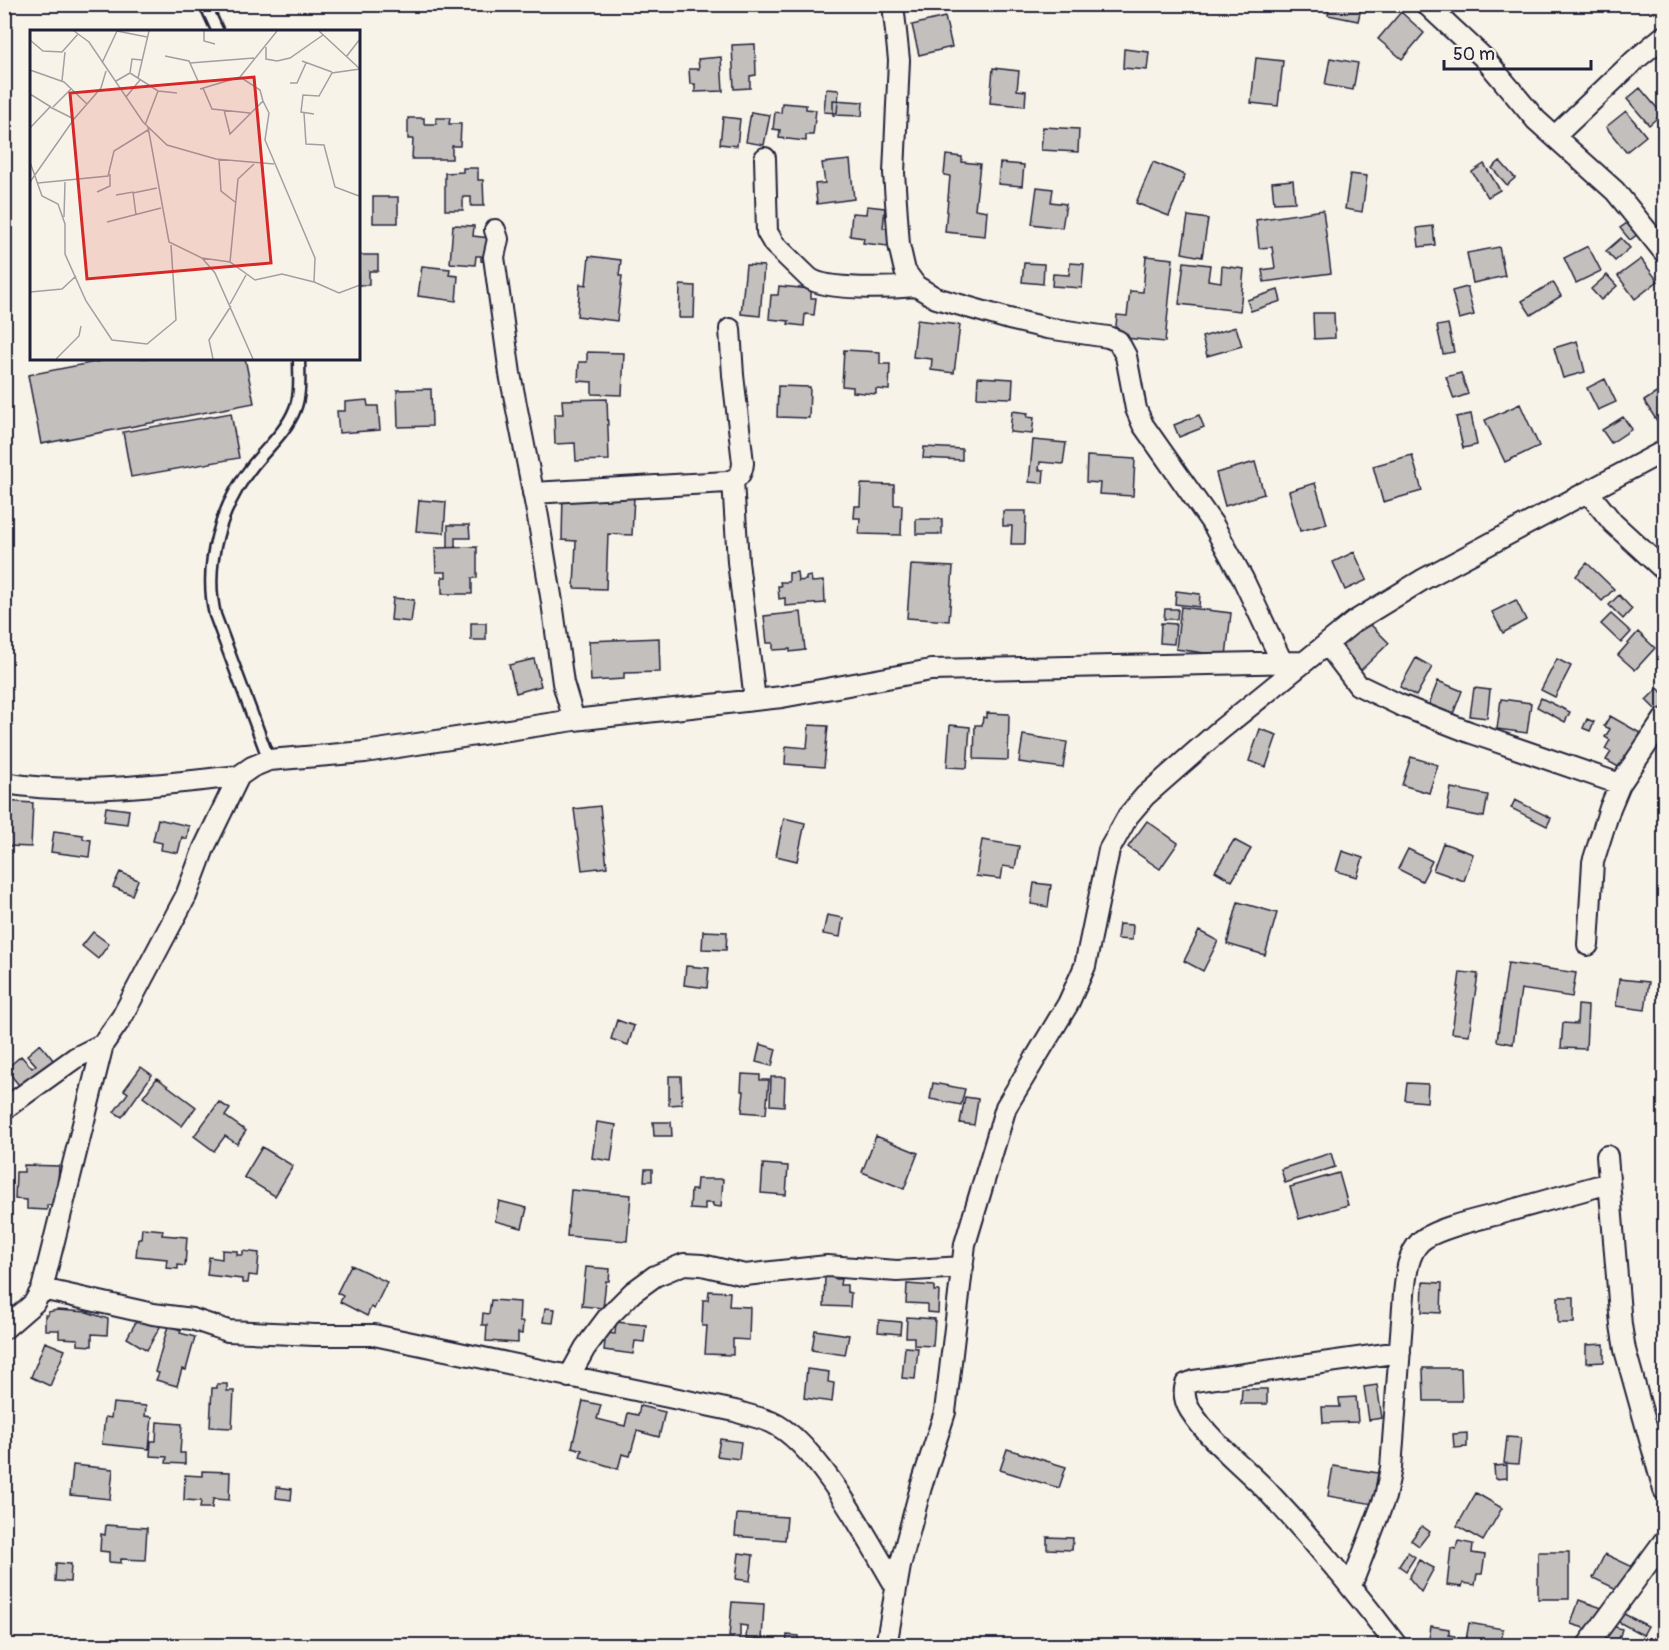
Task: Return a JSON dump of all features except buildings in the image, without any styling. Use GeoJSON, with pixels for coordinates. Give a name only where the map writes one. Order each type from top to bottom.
{"type":"FeatureCollection","features":[{"type":"Feature","properties":{"kind":"street"},"geometry":{"type":"LineString","coordinates":[[893,4],[899,60],[894,173],[899,245],[905,271],[916,286],[936,298],[1047,328],[1108,337],[1118,341],[1126,356],[1136,409],[1143,425],[1214,526],[1243,579],[1282,662]]}},
{"type":"Feature","properties":{"kind":"street"},"geometry":{"type":"LineString","coordinates":[[1433,7],[1485,59],[1517,100],[1615,191],[1665,252]]}},
{"type":"Feature","properties":{"kind":"street"},"geometry":{"type":"LineString","coordinates":[[1555,136],[1635,60],[1665,36]]}},
{"type":"Feature","properties":{"kind":"street"},"geometry":{"type":"LineString","coordinates":[[765,158],[767,232],[774,244],[809,278],[814,282],[850,287],[916,286]]}},
{"type":"Feature","properties":{"kind":"street"},"geometry":{"type":"LineString","coordinates":[[495,230],[498,239],[494,257],[510,374],[552,602],[563,683],[574,720]]}},
{"type":"Feature","properties":{"kind":"street"},"geometry":{"type":"LineString","coordinates":[[533,493],[727,482],[743,472],[730,329]]}},
{"type":"Feature","properties":{"kind":"street"},"geometry":{"type":"LineString","coordinates":[[886,1646],[896,1587],[921,1487],[945,1412],[965,1244],[1006,1107],[1068,1004],[1085,966],[1109,850],[1128,816],[1145,796],[1355,621],[1424,579],[1665,451]]}},
{"type":"Feature","properties":{"kind":"street"},"geometry":{"type":"LineString","coordinates":[[733,480],[738,562],[755,700]]}},
{"type":"Feature","properties":{"kind":"street"},"geometry":{"type":"LineString","coordinates":[[1588,492],[1613,523],[1665,570]]}},
{"type":"Feature","properties":{"kind":"street"},"geometry":{"type":"LineString","coordinates":[[1327,644],[1358,685],[1469,732],[1620,784]]}},
{"type":"Feature","properties":{"kind":"street"},"geometry":{"type":"LineString","coordinates":[[4,783],[95,790],[239,776],[252,767],[269,760],[365,752],[574,720],[755,700],[931,670],[1303,662]]}},
{"type":"Feature","properties":{"kind":"street"},"geometry":{"type":"LineString","coordinates":[[1588,945],[1593,862],[1620,784],[1665,718]]}},
{"type":"Feature","properties":{"kind":"street"},"geometry":{"type":"LineString","coordinates":[[4,1329],[34,1303],[42,1289],[103,1044],[122,1017],[186,896],[204,848],[239,776]]}},
{"type":"Feature","properties":{"kind":"street"},"geometry":{"type":"LineString","coordinates":[[4,1109],[75,1058],[103,1044]]}},
{"type":"Feature","properties":{"kind":"street"},"geometry":{"type":"LineString","coordinates":[[1607,1156],[1624,1342],[1665,1490]]}},
{"type":"Feature","properties":{"kind":"street"},"geometry":{"type":"LineString","coordinates":[[1351,1586],[1385,1497],[1389,1478],[1398,1402],[1407,1271],[1415,1249],[1421,1241],[1462,1223],[1609,1183]]}},
{"type":"Feature","properties":{"kind":"street"},"geometry":{"type":"LineString","coordinates":[[569,1377],[585,1348],[609,1316],[633,1292],[655,1276],[684,1264],[702,1265],[745,1275],[827,1266],[897,1271],[963,1267]]}},
{"type":"Feature","properties":{"kind":"street"},"geometry":{"type":"LineString","coordinates":[[42,1289],[153,1314],[192,1319],[228,1331],[374,1335],[735,1411],[772,1423],[806,1448],[834,1485],[896,1587]]}},
{"type":"Feature","properties":{"kind":"street"},"geometry":{"type":"LineString","coordinates":[[1397,1646],[1323,1552],[1267,1491],[1226,1453],[1190,1409],[1183,1393],[1186,1384],[1194,1381],[1400,1352]]}},
{"type":"Feature","properties":{"kind":"street"},"geometry":{"type":"LineString","coordinates":[[1587,1646],[1665,1541]]}},
{"type":"Feature","properties":{"kind":"lane"},"geometry":{"type":"LineString","coordinates":[[205,4],[217,30]]}},
{"type":"Feature","properties":{"kind":"lane"},"geometry":{"type":"LineString","coordinates":[[269,760],[215,615],[211,597],[210,572],[221,526],[238,485],[294,412],[298,401],[299,360]]}}]}
